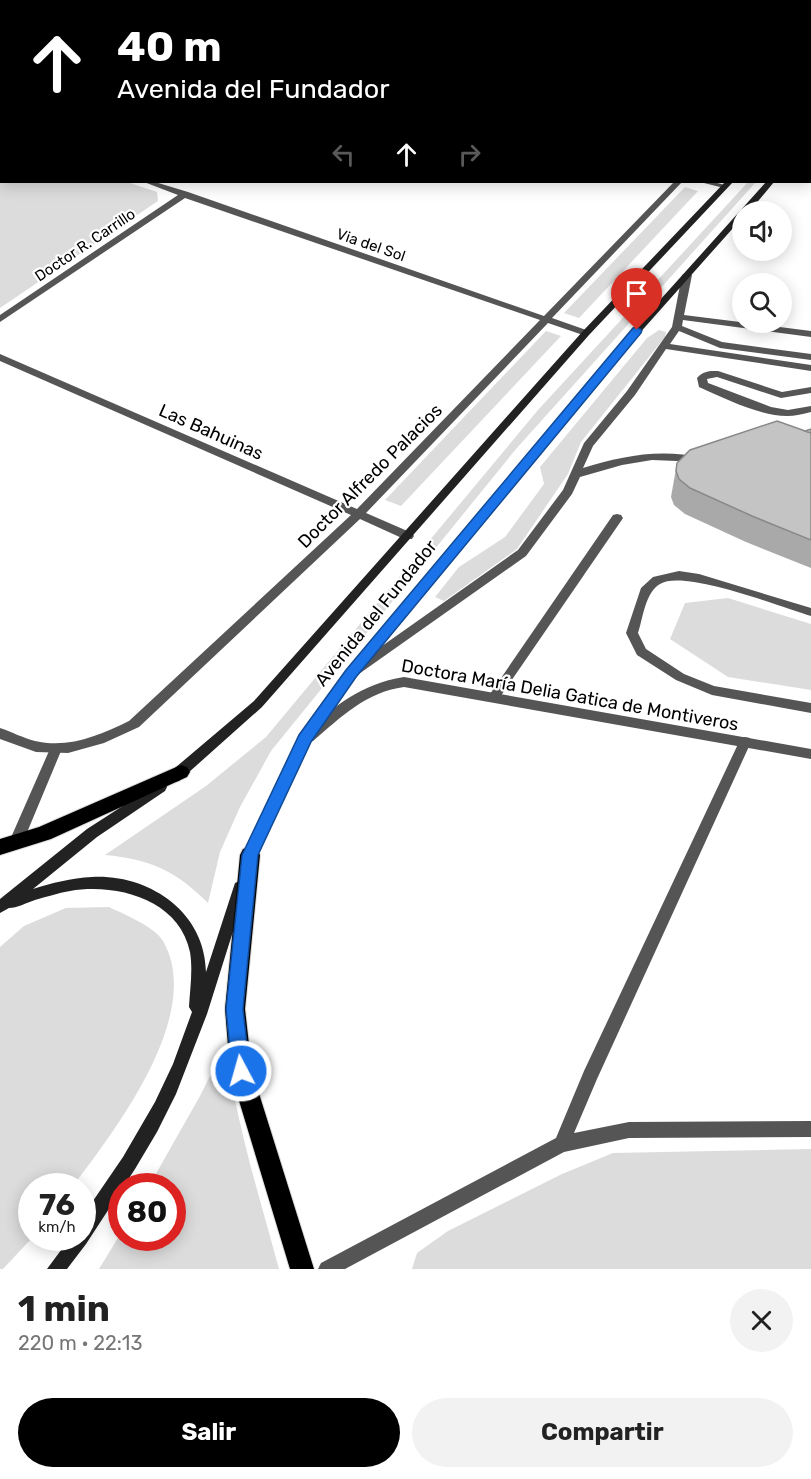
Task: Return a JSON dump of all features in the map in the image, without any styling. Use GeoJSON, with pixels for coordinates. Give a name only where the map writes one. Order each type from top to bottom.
{"type":"FeatureCollection","features":[{"type":"Feature","properties":{"kind":"highway"},"geometry":{"type":"LineString","coordinates":[[8,845],[44,833],[181,772]]}},
{"type":"Feature","properties":{"kind":"highway"},"geometry":{"type":"LineString","coordinates":[[250,855],[235,1009],[241,1071],[302,1269]]}},
{"type":"Feature","properties":{"kind":"main road","name":"Avenida del Fundador"},"geometry":{"type":"LineString","coordinates":[[753,201],[769,183]]}},
{"type":"Feature","properties":{"kind":"main road","name":"Avenida del Fundador"},"geometry":{"type":"LineString","coordinates":[[0,907],[92,833],[181,772],[258,704],[586,333],[726,184]]}},
{"type":"Feature","properties":{"kind":"main road","name":"Avenida del Fundador"},"geometry":{"type":"LineString","coordinates":[[96,1212],[127,1166],[170,1090],[197,1020],[250,855],[305,739],[351,673],[610,361],[732,224]]}},
{"type":"Feature","properties":{"kind":"main road"},"geometry":{"type":"LineString","coordinates":[[0,907],[47,888],[87,882],[128,886],[157,897],[184,921],[197,952],[197,1020]]}},
{"type":"Feature","properties":{"kind":"main road"},"geometry":{"type":"LineString","coordinates":[[56,1269],[70,1251]]}},
{"type":"Feature","properties":{"kind":"street","name":"Via del Sol"},"geometry":{"type":"LineString","coordinates":[[151,183],[586,333]]}},
{"type":"Feature","properties":{"kind":"street","name":"Doctor Alfredo Palacios"},"geometry":{"type":"LineString","coordinates":[[55,751],[80,747],[134,724],[358,514],[677,183]]}},
{"type":"Feature","properties":{"kind":"street","name":"Doctor R. Carrillo"},"geometry":{"type":"LineString","coordinates":[[0,319],[185,194]]}},
{"type":"Feature","properties":{"kind":"street"},"geometry":{"type":"LineString","coordinates":[[351,673],[522,553],[568,491],[588,445],[631,393],[665,346],[678,322],[687,274]]}},
{"type":"Feature","properties":{"kind":"street"},"geometry":{"type":"LineString","coordinates":[[678,322],[811,334]]}},
{"type":"Feature","properties":{"kind":"street"},"geometry":{"type":"LineString","coordinates":[[678,322],[720,345],[811,357]]}},
{"type":"Feature","properties":{"kind":"street"},"geometry":{"type":"LineString","coordinates":[[665,346],[811,368]]}},
{"type":"Feature","properties":{"kind":"street","name":"Las Bahuinas"},"geometry":{"type":"LineString","coordinates":[[0,357],[408,536]]}},
{"type":"Feature","properties":{"kind":"street"},"geometry":{"type":"LineString","coordinates":[[811,390],[781,395],[718,374],[707,374],[702,378],[703,385],[713,390],[771,410],[789,414],[811,409]]}},
{"type":"Feature","properties":{"kind":"street"},"geometry":{"type":"LineString","coordinates":[[577,474],[622,460],[645,456],[670,455],[706,464]]}},
{"type":"Feature","properties":{"kind":"street"},"geometry":{"type":"LineString","coordinates":[[494,697],[617,518]]}},
{"type":"Feature","properties":{"kind":"street"},"geometry":{"type":"LineString","coordinates":[[811,612],[699,578],[679,575],[657,580],[645,591],[632,633],[641,652],[680,677],[712,690],[811,708]]}},
{"type":"Feature","properties":{"kind":"street","name":"Doctora María Delia Gatica de Montiveros"},"geometry":{"type":"LineString","coordinates":[[305,739],[359,695],[384,683],[404,682],[811,754]]}},
{"type":"Feature","properties":{"kind":"street"},"geometry":{"type":"LineString","coordinates":[[0,733],[22,744],[55,751],[8,845]]}},
{"type":"Feature","properties":{"kind":"street"},"geometry":{"type":"LineString","coordinates":[[562,1144],[590,1076],[745,742]]}},
{"type":"Feature","properties":{"kind":"street"},"geometry":{"type":"LineString","coordinates":[[327,1269],[562,1144],[629,1130],[811,1129]]}},
{"type":"Feature","properties":{"kind":"shaded area"},"geometry":{"type":"Polygon","coordinates":[[[0,183],[130,183],[157,192],[158,201],[0,308],[0,183]]]}},
{"type":"Feature","properties":{"kind":"shaded area"},"geometry":{"type":"Polygon","coordinates":[[[747,183],[755,183],[739,201],[732,201],[732,209],[516,449],[271,751],[240,807],[220,852],[208,903],[185,883],[161,868],[136,860],[105,855],[206,786],[266,737],[538,410],[747,183]]]}},
{"type":"Feature","properties":{"kind":"shaded area"},"geometry":{"type":"Polygon","coordinates":[[[685,187],[698,191],[579,318],[564,313],[685,187]]]}},
{"type":"Feature","properties":{"kind":"shaded area"},"geometry":{"type":"Polygon","coordinates":[[[659,330],[666,332],[665,337],[581,442],[568,474],[517,549],[444,601],[435,597],[459,567],[505,537],[544,484],[540,467],[647,338],[659,330]]]}},
{"type":"Feature","properties":{"kind":"shaded area"},"geometry":{"type":"Polygon","coordinates":[[[546,331],[561,336],[401,506],[385,500],[546,331]]]}},
{"type":"Feature","properties":{"kind":"shaded area"},"geometry":{"type":"Polygon","coordinates":[[[728,598],[811,624],[811,690],[728,677],[670,639],[685,603],[728,598]]]}},
{"type":"Feature","properties":{"kind":"shaded area"},"geometry":{"type":"Polygon","coordinates":[[[109,907],[131,917],[159,936],[173,970],[173,1002],[164,1036],[150,1070],[111,1134],[82,1173],[18,1173],[18,1251],[20,1251],[3,1269],[0,1269],[0,947],[24,926],[66,908],[109,907]]]}},
{"type":"Feature","properties":{"kind":"shaded area"},"geometry":{"type":"Polygon","coordinates":[[[226,1044],[241,1129],[279,1269],[99,1269],[110,1251],[186,1251],[186,1173],[156,1173],[200,1096],[226,1044]]]}},
{"type":"Feature","properties":{"kind":"shaded area"},"geometry":{"type":"Polygon","coordinates":[[[811,1149],[811,1269],[412,1269],[417,1253],[448,1231],[562,1174],[613,1153],[811,1149]]]}},
{"type":"Feature","properties":{"kind":"building"},"geometry":{"type":"Polygon","coordinates":[[[777,421],[811,433],[811,540],[690,488],[679,479],[676,471],[677,463],[690,450],[777,421]]]}},
{"type":"Feature","properties":{"kind":"route"},"geometry":{"type":"LineString","coordinates":[[241,1071],[235,1009],[250,855],[305,739],[351,673],[637,330]]}}]}
